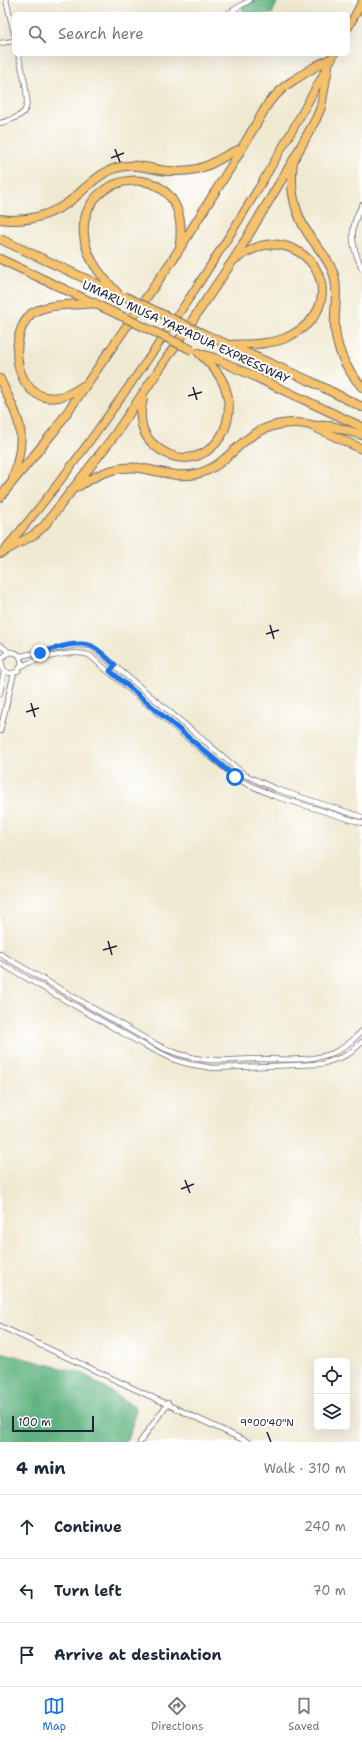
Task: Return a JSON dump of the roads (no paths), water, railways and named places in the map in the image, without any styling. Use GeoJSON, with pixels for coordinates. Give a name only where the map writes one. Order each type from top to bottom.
{"type":"FeatureCollection","features":[{"type":"Feature","properties":{"kind":"highway"},"geometry":{"type":"LineString","coordinates":[[0,497],[55,430],[173,259],[180,245],[232,166],[269,102],[277,93],[306,72],[333,56]]}},
{"type":"Feature","properties":{"kind":"highway"},"geometry":{"type":"LineString","coordinates":[[1,554],[35,534],[44,526],[73,490],[145,393],[234,259],[294,160],[321,107],[328,66]]}},
{"type":"Feature","properties":{"kind":"highway"},"geometry":{"type":"LineString","coordinates":[[0,219],[22,220],[52,212],[71,200],[98,177],[116,168],[134,166],[167,171],[193,170],[213,163],[234,151],[241,149]]}},
{"type":"Feature","properties":{"kind":"highway"},"geometry":{"type":"LineString","coordinates":[[294,160],[292,179],[294,203],[302,224],[332,267],[336,286],[334,320],[335,336],[350,372],[362,387]]}},
{"type":"Feature","properties":{"kind":"highway"},"geometry":{"type":"LineString","coordinates":[[121,295],[98,272],[88,253],[86,245],[84,224],[86,216],[94,200],[101,192],[117,184],[137,180],[152,183],[163,190],[176,205],[179,213],[182,232],[180,245]]}},
{"type":"Feature","properties":{"kind":"highway","name":"UMARU MUSA YAR'ADUA EXPRESSWAY"},"geometry":{"type":"LineString","coordinates":[[0,239],[362,407]]}},
{"type":"Feature","properties":{"kind":"highway"},"geometry":{"type":"LineString","coordinates":[[231,345],[262,344],[286,337],[296,332],[312,319],[318,307],[321,296],[321,285],[314,266],[308,258],[295,248],[281,244],[264,245],[234,259]]}},
{"type":"Feature","properties":{"kind":"highway","name":"UMARU MUSA YAR'ADUA EXPRESSWAY"},"geometry":{"type":"LineString","coordinates":[[0,259],[195,352],[214,358],[362,427]]}},
{"type":"Feature","properties":{"kind":"highway"},"geometry":{"type":"LineString","coordinates":[[9,348],[15,329],[32,313],[56,306],[95,304]]}},
{"type":"Feature","properties":{"kind":"highway"},"geometry":{"type":"LineString","coordinates":[[145,393],[141,405],[141,425],[149,441],[166,454],[186,458],[196,456],[213,446],[219,440],[227,423],[228,400],[225,387],[220,376],[195,352]]}},
{"type":"Feature","properties":{"kind":"highway"},"geometry":{"type":"LineString","coordinates":[[350,372],[362,383]]}},
{"type":"Feature","properties":{"kind":"highway"},"geometry":{"type":"LineString","coordinates":[[13,373],[23,388],[31,393],[46,398],[55,398],[67,395],[87,383]]}},
{"type":"Feature","properties":{"kind":"highway"},"geometry":{"type":"LineString","coordinates":[[0,379],[17,414],[21,432],[20,454],[12,482]]}},
{"type":"Feature","properties":{"kind":"highway"},"geometry":{"type":"LineString","coordinates":[[73,490],[96,475],[118,468],[136,468],[177,475],[196,474],[213,468],[246,440],[263,430],[278,424],[307,423],[362,449]]}},
{"type":"Feature","properties":{"kind":"highway"},"geometry":{"type":"LineString","coordinates":[[312,425],[332,426],[362,435]]}},
{"type":"Feature","properties":{"kind":"main road"},"geometry":{"type":"LineString","coordinates":[[352,19],[357,0]]}},
{"type":"Feature","properties":{"kind":"main road"},"geometry":{"type":"LineString","coordinates":[[350,24],[362,2]]}},
{"type":"Feature","properties":{"kind":"main road"},"geometry":{"type":"LineString","coordinates":[[1,554],[32,517],[85,448],[194,293],[239,219],[333,56]]}},
{"type":"Feature","properties":{"kind":"street"},"geometry":{"type":"LineString","coordinates":[[6,0],[12,25]]}},
{"type":"Feature","properties":{"kind":"street"},"geometry":{"type":"LineString","coordinates":[[230,12],[250,0]]}},
{"type":"Feature","properties":{"kind":"street"},"geometry":{"type":"LineString","coordinates":[[0,43],[12,41]]}},
{"type":"Feature","properties":{"kind":"street"},"geometry":{"type":"LineString","coordinates":[[0,123],[21,114],[26,108],[26,96],[18,56]]}},
{"type":"Feature","properties":{"kind":"street"},"geometry":{"type":"LineString","coordinates":[[362,205],[354,223],[352,238],[356,256],[362,268]]}},
{"type":"Feature","properties":{"kind":"street"},"geometry":{"type":"LineString","coordinates":[[0,645],[9,652],[14,652],[20,656],[82,644],[95,648],[203,741],[253,780],[289,794],[362,817]]}},
{"type":"Feature","properties":{"kind":"street"},"geometry":{"type":"LineString","coordinates":[[0,693],[4,671],[0,661],[2,657],[9,652]]}},
{"type":"Feature","properties":{"kind":"street"},"geometry":{"type":"LineString","coordinates":[[0,731],[14,673],[21,666],[42,659],[78,652],[89,654],[230,773],[260,791],[362,823]]}},
{"type":"Feature","properties":{"kind":"street"},"geometry":{"type":"LineString","coordinates":[[20,656],[21,666]]}},
{"type":"Feature","properties":{"kind":"street"},"geometry":{"type":"LineString","coordinates":[[110,671],[115,665]]}},
{"type":"Feature","properties":{"kind":"street"},"geometry":{"type":"LineString","coordinates":[[4,671],[14,673]]}},
{"type":"Feature","properties":{"kind":"street"},"geometry":{"type":"LineString","coordinates":[[155,711],[161,705]]}},
{"type":"Feature","properties":{"kind":"street"},"geometry":{"type":"LineString","coordinates":[[198,747],[203,741]]}},
{"type":"Feature","properties":{"kind":"street"},"geometry":{"type":"LineString","coordinates":[[0,954],[153,1043],[166,1049],[189,1056],[217,1060],[318,1057],[342,1048],[352,1042],[362,1031]]}},
{"type":"Feature","properties":{"kind":"street"},"geometry":{"type":"LineString","coordinates":[[0,963],[159,1054],[189,1064],[212,1068],[322,1064],[342,1057],[362,1042]]}},
{"type":"Feature","properties":{"kind":"street"},"geometry":{"type":"LineString","coordinates":[[0,1326],[168,1403],[248,1442]]}},
{"type":"Feature","properties":{"kind":"street"},"geometry":{"type":"LineString","coordinates":[[140,1442],[168,1403]]}}]}
